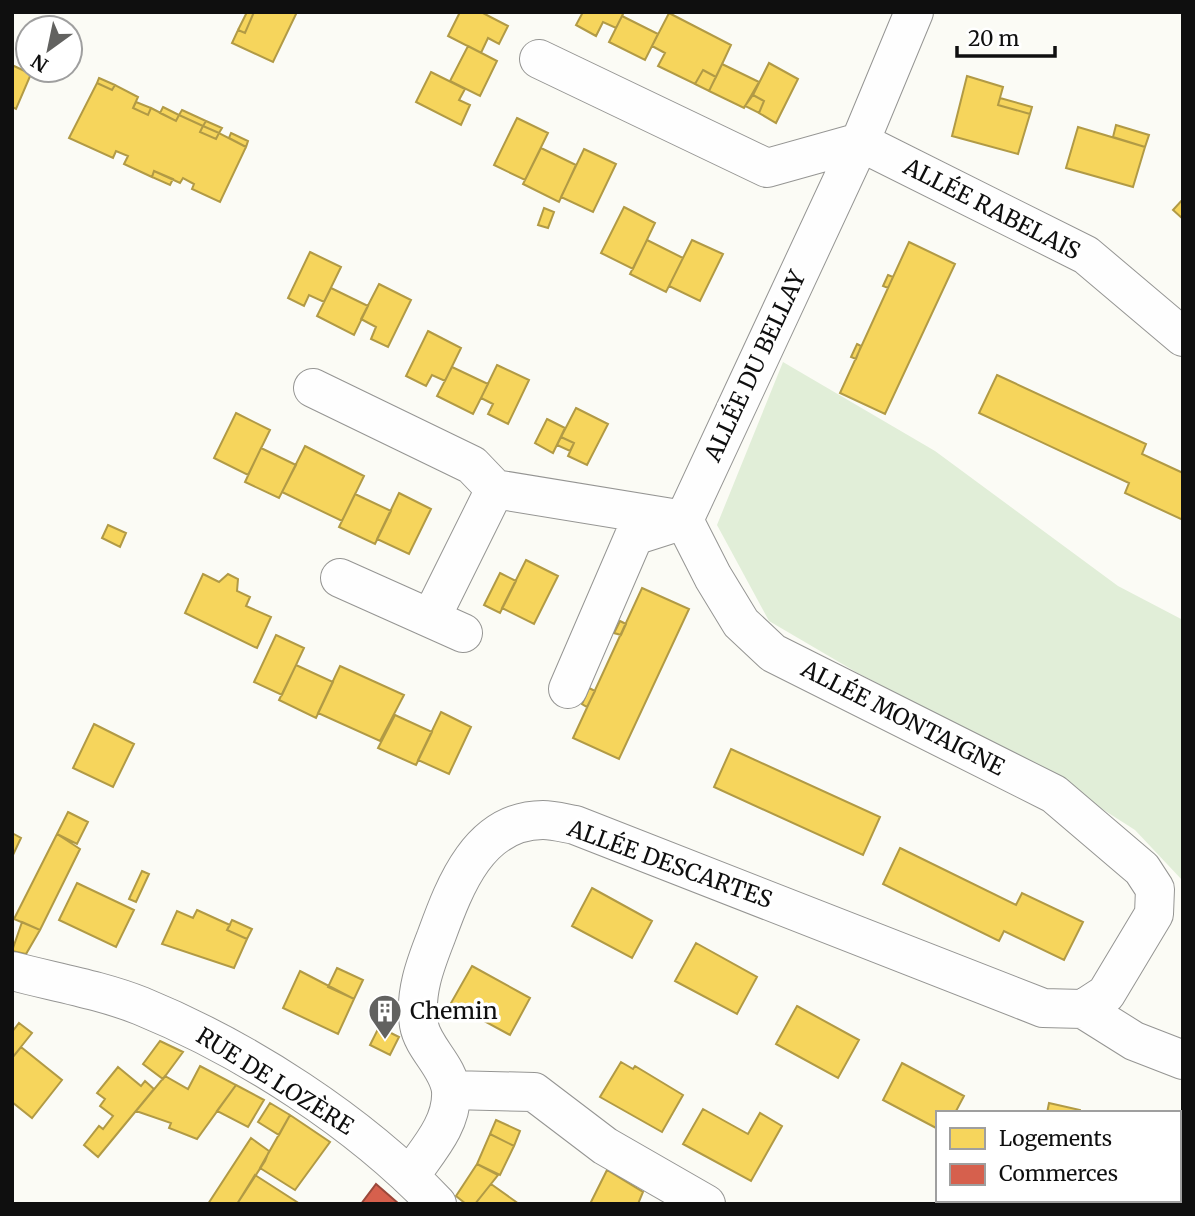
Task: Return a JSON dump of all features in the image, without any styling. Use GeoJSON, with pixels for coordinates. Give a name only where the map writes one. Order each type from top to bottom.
{"type":"FeatureCollection","features":[{"type":"Feature","properties":{"kind":"street","name":"ALLÉE DU BELLAY"},"geometry":{"type":"LineString","coordinates":[[684,520],[860,142],[914,12]]}},
{"type":"Feature","properties":{"kind":"street"},"geometry":{"type":"LineString","coordinates":[[539,59],[768,168],[860,142]]}},
{"type":"Feature","properties":{"kind":"street","name":"ALLÉE RABELAIS"},"geometry":{"type":"LineString","coordinates":[[860,142],[1086,256],[1183,337]]}},
{"type":"Feature","properties":{"kind":"street"},"geometry":{"type":"LineString","coordinates":[[313,388],[472,465],[495,489],[684,520]]}},
{"type":"Feature","properties":{"kind":"street"},"geometry":{"type":"LineString","coordinates":[[340,578],[447,626],[495,489]]}},
{"type":"Feature","properties":{"kind":"street"},"geometry":{"type":"LineString","coordinates":[[568,690],[634,537],[684,520]]}},
{"type":"Feature","properties":{"kind":"street","name":"ALLÉE MONTAIGNE"},"geometry":{"type":"LineString","coordinates":[[684,520],[741,623],[773,653],[1054,794],[1142,869],[1155,888],[1154,914],[1106,994],[1083,1009]]}},
{"type":"Feature","properties":{"kind":"street","name":"ALLÉE DESCARTES"},"geometry":{"type":"LineString","coordinates":[[451,1090],[419,1026],[419,981],[457,880],[473,856],[495,837],[517,826],[542,820],[575,825],[1043,1008],[1083,1009]]}},
{"type":"Feature","properties":{"kind":"street","name":"RUE DE LOZÈRE"},"geometry":{"type":"LineString","coordinates":[[12,971],[138,1005],[218,1041],[357,1131],[410,1176],[437,1204]]}},
{"type":"Feature","properties":{"kind":"street"},"geometry":{"type":"LineString","coordinates":[[1083,1009],[1134,1041],[1183,1060]]}},
{"type":"Feature","properties":{"kind":"street"},"geometry":{"type":"LineString","coordinates":[[410,1176],[446,1124],[451,1090],[534,1092],[605,1146],[706,1204]]}},
{"type":"Feature","properties":{"kind":"green space"},"geometry":{"type":"Polygon","coordinates":[[[783,362],[935,451],[1118,586],[1183,620],[1183,881],[1135,830],[1035,766],[856,672],[769,621],[717,525],[783,362]]]}},
{"type":"Feature","properties":{"kind":"building: Logements"},"geometry":{"type":"Polygon","coordinates":[[[247,12],[254,12],[245,33],[238,30],[247,12]]]}},
{"type":"Feature","properties":{"kind":"building: Logements"},"geometry":{"type":"Polygon","coordinates":[[[254,12],[297,12],[273,62],[232,43],[238,30],[245,33],[254,12]]]}},
{"type":"Feature","properties":{"kind":"building: Logements"},"geometry":{"type":"Polygon","coordinates":[[[460,12],[481,12],[508,26],[499,44],[488,38],[481,53],[448,36],[460,12]]]}},
{"type":"Feature","properties":{"kind":"building: Logements"},"geometry":{"type":"Polygon","coordinates":[[[583,12],[624,12],[616,28],[603,22],[596,36],[576,25],[583,12]]]}},
{"type":"Feature","properties":{"kind":"building: Logements"},"geometry":{"type":"Polygon","coordinates":[[[669,13],[731,45],[716,77],[703,70],[695,84],[658,66],[665,53],[652,46],[669,13]]]}},
{"type":"Feature","properties":{"kind":"building: Logements"},"geometry":{"type":"Polygon","coordinates":[[[622,16],[658,34],[645,60],[609,42],[622,16]]]}},
{"type":"Feature","properties":{"kind":"building: Logements"},"geometry":{"type":"Polygon","coordinates":[[[468,46],[497,61],[480,96],[450,81],[468,46]]]}},
{"type":"Feature","properties":{"kind":"building: Logements"},"geometry":{"type":"Polygon","coordinates":[[[769,63],[798,79],[776,123],[759,113],[764,101],[753,95],[769,63]]]}},
{"type":"Feature","properties":{"kind":"building: Logements"},"geometry":{"type":"Polygon","coordinates":[[[722,64],[759,82],[744,108],[709,91],[722,64]]]}},
{"type":"Feature","properties":{"kind":"building: Logements"},"geometry":{"type":"Polygon","coordinates":[[[12,65],[14,84],[27,84],[16,109],[12,107],[12,65]]]}},
{"type":"Feature","properties":{"kind":"building: Logements"},"geometry":{"type":"Polygon","coordinates":[[[703,70],[716,77],[709,91],[695,84],[703,70]]]}},
{"type":"Feature","properties":{"kind":"building: Logements"},"geometry":{"type":"Polygon","coordinates":[[[431,72],[465,89],[459,100],[470,105],[461,125],[416,102],[431,72]]]}},
{"type":"Feature","properties":{"kind":"building: Logements"},"geometry":{"type":"Polygon","coordinates":[[[967,76],[1003,87],[998,105],[1030,114],[1018,154],[952,136],[967,76]]]}},
{"type":"Feature","properties":{"kind":"building: Logements"},"geometry":{"type":"Polygon","coordinates":[[[99,78],[115,85],[112,90],[97,83],[99,78]]]}},
{"type":"Feature","properties":{"kind":"building: Logements"},"geometry":{"type":"Polygon","coordinates":[[[97,83],[112,90],[115,85],[138,97],[133,108],[148,115],[151,108],[176,121],[179,115],[203,126],[200,132],[216,139],[219,133],[246,147],[220,202],[192,189],[194,184],[183,178],[180,183],[154,171],[152,177],[124,164],[128,156],[116,151],[113,158],[69,138],[97,83]]]}},
{"type":"Feature","properties":{"kind":"building: Logements"},"geometry":{"type":"Polygon","coordinates":[[[753,95],[764,101],[759,113],[745,106],[753,95]]]}},
{"type":"Feature","properties":{"kind":"building: Logements"},"geometry":{"type":"Polygon","coordinates":[[[1000,98],[1032,107],[1030,114],[998,105],[1000,98]]]}},
{"type":"Feature","properties":{"kind":"building: Logements"},"geometry":{"type":"Polygon","coordinates":[[[136,102],[151,108],[148,115],[133,108],[136,102]]]}},
{"type":"Feature","properties":{"kind":"building: Logements"},"geometry":{"type":"Polygon","coordinates":[[[163,107],[179,115],[176,121],[160,113],[163,107]]]}},
{"type":"Feature","properties":{"kind":"building: Logements"},"geometry":{"type":"Polygon","coordinates":[[[182,110],[206,121],[203,126],[179,115],[182,110]]]}},
{"type":"Feature","properties":{"kind":"building: Logements"},"geometry":{"type":"Polygon","coordinates":[[[517,118],[548,133],[525,180],[494,165],[517,118]]]}},
{"type":"Feature","properties":{"kind":"building: Logements"},"geometry":{"type":"Polygon","coordinates":[[[206,121],[222,128],[219,133],[203,126],[206,121]]]}},
{"type":"Feature","properties":{"kind":"building: Logements"},"geometry":{"type":"Polygon","coordinates":[[[1116,125],[1149,135],[1145,147],[1113,137],[1116,125]]]}},
{"type":"Feature","properties":{"kind":"building: Logements"},"geometry":{"type":"Polygon","coordinates":[[[203,126],[219,133],[216,139],[200,132],[203,126]]]}},
{"type":"Feature","properties":{"kind":"building: Logements"},"geometry":{"type":"Polygon","coordinates":[[[1078,127],[1145,147],[1133,187],[1066,168],[1078,127]]]}},
{"type":"Feature","properties":{"kind":"building: Logements"},"geometry":{"type":"Polygon","coordinates":[[[231,133],[248,141],[246,147],[229,138],[231,133]]]}},
{"type":"Feature","properties":{"kind":"building: Logements"},"geometry":{"type":"Polygon","coordinates":[[[541,148],[576,165],[559,202],[523,184],[541,148]]]}},
{"type":"Feature","properties":{"kind":"building: Logements"},"geometry":{"type":"Polygon","coordinates":[[[584,149],[616,164],[593,212],[561,197],[584,149]]]}},
{"type":"Feature","properties":{"kind":"building: Logements"},"geometry":{"type":"Polygon","coordinates":[[[154,171],[173,179],[170,185],[152,177],[154,171]]]}},
{"type":"Feature","properties":{"kind":"building: Logements"},"geometry":{"type":"Polygon","coordinates":[[[1183,199],[1183,219],[1173,210],[1183,199]]]}},
{"type":"Feature","properties":{"kind":"building: Logements"},"geometry":{"type":"Polygon","coordinates":[[[624,207],[655,223],[633,269],[601,253],[624,207]]]}},
{"type":"Feature","properties":{"kind":"building: Logements"},"geometry":{"type":"Polygon","coordinates":[[[544,208],[554,212],[548,228],[538,225],[544,208]]]}},
{"type":"Feature","properties":{"kind":"building: Logements"},"geometry":{"type":"Polygon","coordinates":[[[647,240],[683,258],[666,292],[630,274],[647,240]]]}},
{"type":"Feature","properties":{"kind":"building: Logements"},"geometry":{"type":"Polygon","coordinates":[[[692,240],[723,254],[700,301],[669,286],[692,240]]]}},
{"type":"Feature","properties":{"kind":"building: Logements"},"geometry":{"type":"Polygon","coordinates":[[[909,242],[955,264],[885,414],[840,393],[909,242]]]}},
{"type":"Feature","properties":{"kind":"building: Logements"},"geometry":{"type":"Polygon","coordinates":[[[310,252],[341,267],[324,302],[309,295],[304,306],[288,298],[310,252]]]}},
{"type":"Feature","properties":{"kind":"building: Logements"},"geometry":{"type":"Polygon","coordinates":[[[888,275],[893,277],[888,288],[883,286],[888,275]]]}},
{"type":"Feature","properties":{"kind":"building: Logements"},"geometry":{"type":"Polygon","coordinates":[[[379,284],[411,300],[388,347],[371,339],[376,327],[361,319],[379,284]]]}},
{"type":"Feature","properties":{"kind":"building: Logements"},"geometry":{"type":"Polygon","coordinates":[[[331,288],[368,306],[354,335],[317,316],[331,288]]]}},
{"type":"Feature","properties":{"kind":"building: Logements"},"geometry":{"type":"Polygon","coordinates":[[[428,331],[461,348],[445,381],[432,375],[426,386],[406,376],[428,331]]]}},
{"type":"Feature","properties":{"kind":"building: Logements"},"geometry":{"type":"Polygon","coordinates":[[[857,344],[861,346],[856,359],[851,357],[857,344]]]}},
{"type":"Feature","properties":{"kind":"building: Logements"},"geometry":{"type":"Polygon","coordinates":[[[497,365],[529,380],[508,424],[488,414],[493,404],[481,398],[497,365]]]}},
{"type":"Feature","properties":{"kind":"building: Logements"},"geometry":{"type":"Polygon","coordinates":[[[452,367],[488,384],[473,414],[437,396],[452,367]]]}},
{"type":"Feature","properties":{"kind":"building: Logements"},"geometry":{"type":"Polygon","coordinates":[[[997,375],[1146,444],[1142,454],[1183,473],[1183,520],[1125,493],[1129,483],[979,413],[997,375]]]}},
{"type":"Feature","properties":{"kind":"building: Logements"},"geometry":{"type":"Polygon","coordinates":[[[576,408],[608,424],[587,465],[568,456],[574,443],[561,437],[576,408]]]}},
{"type":"Feature","properties":{"kind":"building: Logements"},"geometry":{"type":"Polygon","coordinates":[[[236,413],[270,430],[248,475],[214,458],[236,413]]]}},
{"type":"Feature","properties":{"kind":"building: Logements"},"geometry":{"type":"Polygon","coordinates":[[[547,419],[565,428],[553,453],[535,443],[547,419]]]}},
{"type":"Feature","properties":{"kind":"building: Logements"},"geometry":{"type":"Polygon","coordinates":[[[561,437],[574,443],[570,451],[557,445],[561,437]]]}},
{"type":"Feature","properties":{"kind":"building: Logements"},"geometry":{"type":"Polygon","coordinates":[[[305,446],[364,476],[342,521],[282,492],[305,446]]]}},
{"type":"Feature","properties":{"kind":"building: Logements"},"geometry":{"type":"Polygon","coordinates":[[[261,448],[296,465],[279,498],[245,482],[261,448]]]}},
{"type":"Feature","properties":{"kind":"building: Logements"},"geometry":{"type":"Polygon","coordinates":[[[399,493],[431,509],[409,554],[377,539],[399,493]]]}},
{"type":"Feature","properties":{"kind":"building: Logements"},"geometry":{"type":"Polygon","coordinates":[[[355,494],[391,511],[375,544],[339,527],[355,494]]]}},
{"type":"Feature","properties":{"kind":"building: Logements"},"geometry":{"type":"Polygon","coordinates":[[[108,525],[126,533],[120,547],[102,538],[108,525]]]}},
{"type":"Feature","properties":{"kind":"building: Logements"},"geometry":{"type":"Polygon","coordinates":[[[526,560],[558,576],[534,624],[502,608],[526,560]]]}},
{"type":"Feature","properties":{"kind":"building: Logements"},"geometry":{"type":"Polygon","coordinates":[[[500,573],[516,581],[500,613],[484,605],[500,573]]]}},
{"type":"Feature","properties":{"kind":"building: Logements"},"geometry":{"type":"Polygon","coordinates":[[[203,574],[219,582],[228,574],[238,579],[237,591],[250,597],[246,606],[271,617],[257,648],[185,613],[203,574]]]}},
{"type":"Feature","properties":{"kind":"building: Logements"},"geometry":{"type":"Polygon","coordinates":[[[642,588],[689,609],[619,759],[573,738],[642,588]]]}},
{"type":"Feature","properties":{"kind":"building: Logements"},"geometry":{"type":"Polygon","coordinates":[[[620,621],[626,624],[621,635],[614,633],[620,621]]]}},
{"type":"Feature","properties":{"kind":"building: Logements"},"geometry":{"type":"Polygon","coordinates":[[[276,635],[304,648],[282,695],[254,682],[276,635]]]}},
{"type":"Feature","properties":{"kind":"building: Logements"},"geometry":{"type":"Polygon","coordinates":[[[296,665],[333,682],[316,718],[279,700],[296,665]]]}},
{"type":"Feature","properties":{"kind":"building: Logements"},"geometry":{"type":"Polygon","coordinates":[[[340,666],[404,695],[380,741],[318,713],[340,666]]]}},
{"type":"Feature","properties":{"kind":"building: Logements"},"geometry":{"type":"Polygon","coordinates":[[[589,688],[595,691],[587,707],[582,704],[589,688]]]}},
{"type":"Feature","properties":{"kind":"building: Logements"},"geometry":{"type":"Polygon","coordinates":[[[441,712],[471,727],[449,774],[418,760],[441,712]]]}},
{"type":"Feature","properties":{"kind":"building: Logements"},"geometry":{"type":"Polygon","coordinates":[[[395,715],[432,732],[416,765],[378,748],[395,715]]]}},
{"type":"Feature","properties":{"kind":"building: Logements"},"geometry":{"type":"Polygon","coordinates":[[[94,724],[134,744],[113,787],[73,768],[94,724]]]}},
{"type":"Feature","properties":{"kind":"building: Logements"},"geometry":{"type":"Polygon","coordinates":[[[731,749],[880,817],[863,855],[714,787],[731,749]]]}},
{"type":"Feature","properties":{"kind":"building: Logements"},"geometry":{"type":"Polygon","coordinates":[[[68,812],[88,822],[77,844],[57,834],[68,812]]]}},
{"type":"Feature","properties":{"kind":"building: Logements"},"geometry":{"type":"Polygon","coordinates":[[[12,833],[21,838],[12,857],[12,833]]]}},
{"type":"Feature","properties":{"kind":"building: Logements"},"geometry":{"type":"Polygon","coordinates":[[[57,834],[80,849],[40,930],[14,919],[57,834]]]}},
{"type":"Feature","properties":{"kind":"building: Logements"},"geometry":{"type":"Polygon","coordinates":[[[900,848],[1016,905],[1022,893],[1083,922],[1064,960],[1004,931],[999,941],[883,884],[900,848]]]}},
{"type":"Feature","properties":{"kind":"building: Logements"},"geometry":{"type":"Polygon","coordinates":[[[142,871],[149,874],[136,902],[129,899],[142,871]]]}},
{"type":"Feature","properties":{"kind":"building: Logements"},"geometry":{"type":"Polygon","coordinates":[[[77,883],[134,910],[116,947],[59,920],[77,883]]]}},
{"type":"Feature","properties":{"kind":"building: Logements"},"geometry":{"type":"Polygon","coordinates":[[[592,888],[652,921],[632,958],[572,926],[592,888]]]}},
{"type":"Feature","properties":{"kind":"building: Logements"},"geometry":{"type":"Polygon","coordinates":[[[197,910],[230,925],[227,930],[247,939],[234,968],[162,944],[177,911],[193,918],[197,910]]]}},
{"type":"Feature","properties":{"kind":"building: Logements"},"geometry":{"type":"Polygon","coordinates":[[[232,920],[252,929],[247,939],[227,930],[232,920]]]}},
{"type":"Feature","properties":{"kind":"building: Logements"},"geometry":{"type":"Polygon","coordinates":[[[22,922],[40,930],[26,954],[12,951],[22,922]]]}},
{"type":"Feature","properties":{"kind":"building: Logements"},"geometry":{"type":"Polygon","coordinates":[[[696,943],[757,977],[737,1014],[675,981],[696,943]]]}},
{"type":"Feature","properties":{"kind":"building: Logements"},"geometry":{"type":"Polygon","coordinates":[[[472,966],[530,998],[510,1035],[451,1003],[472,966]]]}},
{"type":"Feature","properties":{"kind":"building: Logements"},"geometry":{"type":"Polygon","coordinates":[[[337,968],[363,980],[354,999],[328,987],[337,968]]]}},
{"type":"Feature","properties":{"kind":"building: Logements"},"geometry":{"type":"Polygon","coordinates":[[[300,971],[354,999],[338,1034],[283,1008],[300,971]]]}},
{"type":"Feature","properties":{"kind":"building: Logements"},"geometry":{"type":"Polygon","coordinates":[[[797,1006],[859,1040],[838,1078],[776,1044],[797,1006]]]}},
{"type":"Feature","properties":{"kind":"building: Logements"},"geometry":{"type":"Polygon","coordinates":[[[19,1023],[32,1033],[12,1058],[12,1032],[19,1023]]]}},
{"type":"Feature","properties":{"kind":"building: Logements","name":"Chemin"},"geometry":{"type":"Polygon","coordinates":[[[379,1027],[399,1037],[390,1055],[370,1045],[379,1027]]]}},
{"type":"Feature","properties":{"kind":"building: Logements"},"geometry":{"type":"Polygon","coordinates":[[[160,1041],[183,1052],[163,1079],[143,1064],[160,1041]]]}},
{"type":"Feature","properties":{"kind":"building: Logements"},"geometry":{"type":"Polygon","coordinates":[[[21,1047],[62,1080],[32,1118],[12,1102],[12,1058],[21,1047]]]}},
{"type":"Feature","properties":{"kind":"building: Logements"},"geometry":{"type":"Polygon","coordinates":[[[621,1062],[633,1069],[635,1066],[683,1095],[662,1132],[600,1097],[621,1062]]]}},
{"type":"Feature","properties":{"kind":"building: Logements"},"geometry":{"type":"Polygon","coordinates":[[[902,1063],[964,1096],[956,1111],[936,1111],[936,1128],[883,1100],[902,1063]]]}},
{"type":"Feature","properties":{"kind":"building: Logements"},"geometry":{"type":"Polygon","coordinates":[[[200,1066],[236,1085],[197,1139],[169,1128],[171,1123],[136,1111],[165,1076],[188,1089],[200,1066]]]}},
{"type":"Feature","properties":{"kind":"building: Logements"},"geometry":{"type":"Polygon","coordinates":[[[118,1067],[141,1086],[145,1081],[154,1089],[98,1157],[84,1145],[99,1126],[103,1129],[113,1116],[100,1106],[105,1099],[97,1093],[118,1067]]]}},
{"type":"Feature","properties":{"kind":"building: Logements"},"geometry":{"type":"Polygon","coordinates":[[[236,1085],[264,1100],[248,1127],[217,1111],[236,1085]]]}},
{"type":"Feature","properties":{"kind":"building: Logements"},"geometry":{"type":"Polygon","coordinates":[[[270,1103],[290,1115],[279,1135],[258,1122],[270,1103]]]}},
{"type":"Feature","properties":{"kind":"building: Logements"},"geometry":{"type":"Polygon","coordinates":[[[1049,1103],[1080,1110],[1080,1111],[1047,1111],[1049,1103]]]}},
{"type":"Feature","properties":{"kind":"building: Logements"},"geometry":{"type":"Polygon","coordinates":[[[703,1109],[748,1134],[760,1113],[782,1126],[751,1181],[683,1144],[703,1109]]]}},
{"type":"Feature","properties":{"kind":"building: Logements"},"geometry":{"type":"Polygon","coordinates":[[[290,1115],[330,1142],[295,1190],[260,1168],[290,1115]]]}},
{"type":"Feature","properties":{"kind":"building: Logements"},"geometry":{"type":"Polygon","coordinates":[[[496,1120],[520,1131],[514,1146],[490,1134],[496,1120]]]}},
{"type":"Feature","properties":{"kind":"building: Logements"},"geometry":{"type":"Polygon","coordinates":[[[490,1134],[514,1146],[500,1175],[477,1164],[490,1134]]]}},
{"type":"Feature","properties":{"kind":"building: Logements"},"geometry":{"type":"Polygon","coordinates":[[[251,1138],[269,1151],[237,1204],[208,1204],[251,1138]]]}},
{"type":"Feature","properties":{"kind":"building: Logements"},"geometry":{"type":"Polygon","coordinates":[[[1181,1151],[1183,1151],[1181,1195],[1181,1151]]]}},
{"type":"Feature","properties":{"kind":"building: Logements"},"geometry":{"type":"Polygon","coordinates":[[[477,1164],[498,1175],[475,1204],[466,1204],[456,1196],[477,1164]]]}},
{"type":"Feature","properties":{"kind":"building: Logements"},"geometry":{"type":"Polygon","coordinates":[[[607,1170],[643,1192],[638,1204],[590,1204],[607,1170]]]}},
{"type":"Feature","properties":{"kind":"building: Logements"},"geometry":{"type":"Polygon","coordinates":[[[255,1175],[300,1204],[237,1204],[255,1175]]]}},
{"type":"Feature","properties":{"kind":"building: Logements"},"geometry":{"type":"Polygon","coordinates":[[[491,1184],[519,1204],[475,1204],[491,1184]]]}},
{"type":"Feature","properties":{"kind":"building: Commerces"},"geometry":{"type":"Polygon","coordinates":[[[376,1184],[399,1204],[361,1204],[376,1184]]]}},
{"type":"Feature","properties":{"kind":"place","name":"Chemin"},"geometry":{"type":"Point","coordinates":[385,1041]}}]}
